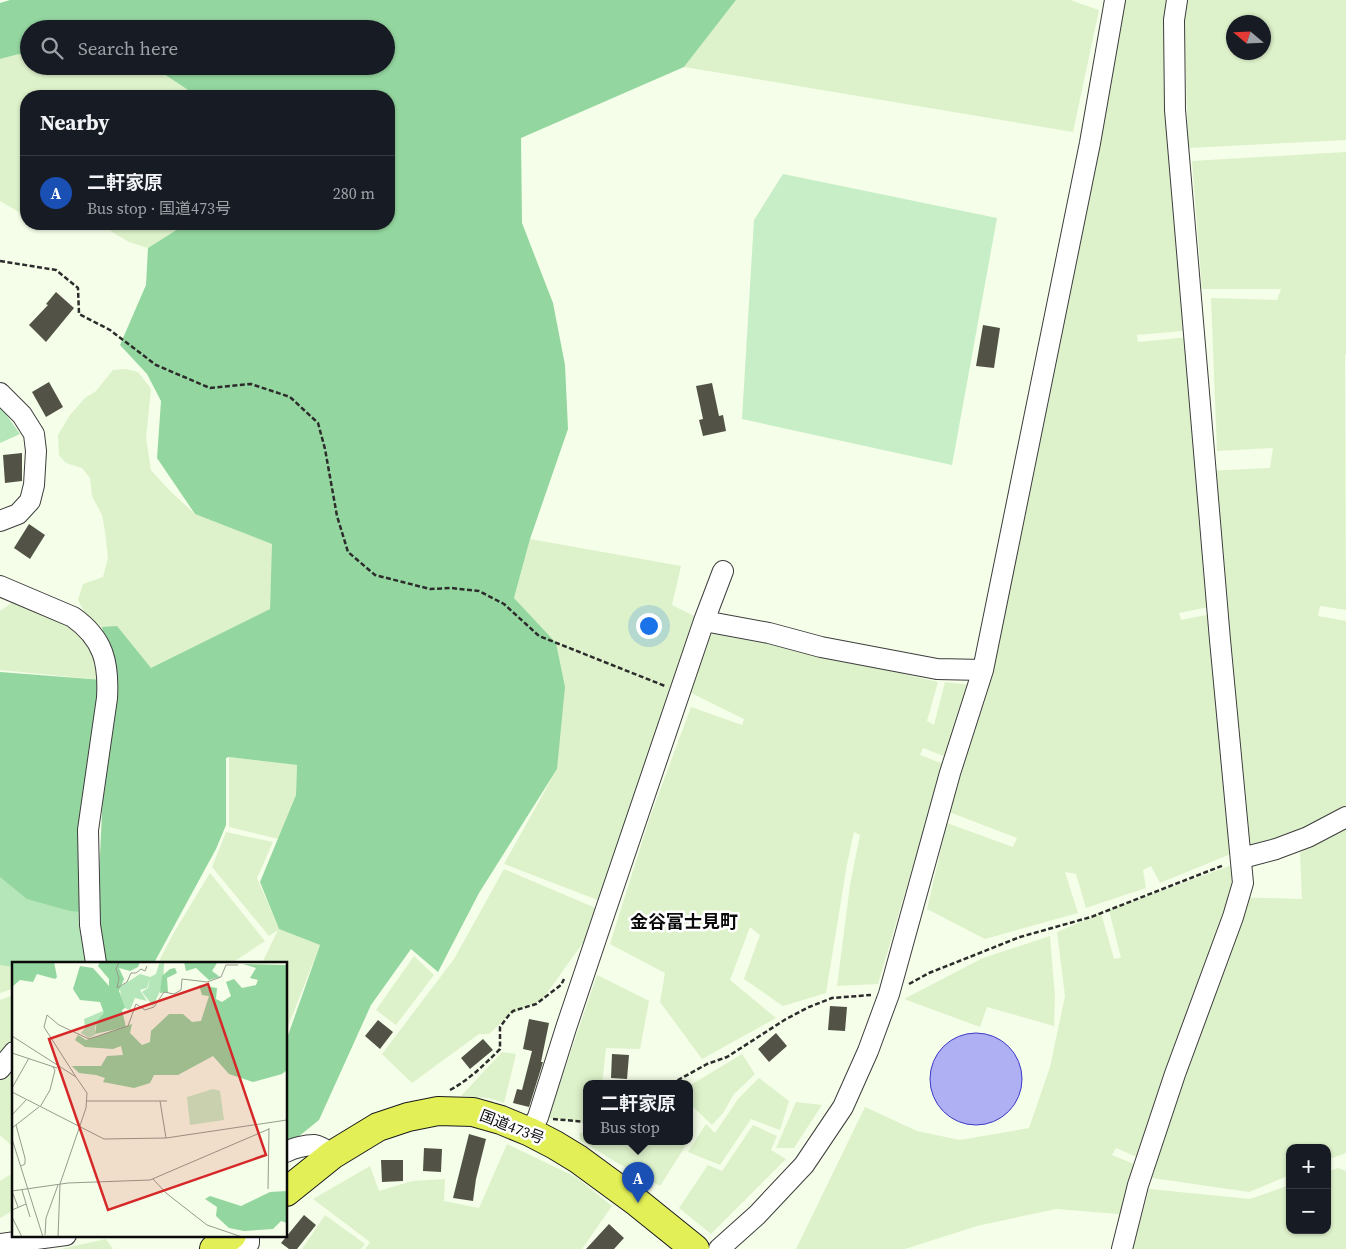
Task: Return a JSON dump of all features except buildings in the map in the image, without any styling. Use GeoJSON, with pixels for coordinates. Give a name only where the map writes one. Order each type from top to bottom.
{"type":"FeatureCollection","features":[{"type":"Feature","properties":{"kind":"highway","name":"国道473号"},"geometry":{"type":"LineString","coordinates":[[288,1190],[332,1154],[378,1127],[408,1117],[438,1111],[473,1112],[500,1120],[534,1125],[556,1145],[578,1158],[695,1249]]}},
{"type":"Feature","properties":{"kind":"highway"},"geometry":{"type":"LineString","coordinates":[[214,1249],[231,1236]]}},
{"type":"Feature","properties":{"kind":"street"},"geometry":{"type":"LineString","coordinates":[[719,1249],[757,1215],[804,1165],[843,1108],[868,1051],[889,994],[950,773],[983,670],[1090,143],[1115,0]]}},
{"type":"Feature","properties":{"kind":"street"},"geometry":{"type":"LineString","coordinates":[[1122,1249],[1138,1185],[1175,1074],[1233,917],[1243,883],[1220,640],[1175,110],[1174,20],[1177,0]]}},
{"type":"Feature","properties":{"kind":"street"},"geometry":{"type":"LineString","coordinates":[[0,393],[22,416],[34,434],[36,451],[34,485],[30,501],[18,514],[0,521]]}},
{"type":"Feature","properties":{"kind":"street"},"geometry":{"type":"LineString","coordinates":[[534,1125],[704,621],[723,571]]}},
{"type":"Feature","properties":{"kind":"street"},"geometry":{"type":"LineString","coordinates":[[0,586],[74,617],[94,636],[106,662],[107,698],[88,830],[90,925],[96,962]]}},
{"type":"Feature","properties":{"kind":"street"},"geometry":{"type":"LineString","coordinates":[[704,621],[769,633],[821,647],[937,670],[983,670]]}},
{"type":"Feature","properties":{"kind":"street"},"geometry":{"type":"LineString","coordinates":[[1242,858],[1276,849],[1308,837],[1346,817]]}},
{"type":"Feature","properties":{"kind":"street"},"geometry":{"type":"LineString","coordinates":[[0,1069],[12,1054]]}},
{"type":"Feature","properties":{"kind":"street"},"geometry":{"type":"LineString","coordinates":[[288,1151],[292,1148],[315,1145],[332,1154]]}},
{"type":"Feature","properties":{"kind":"street"},"geometry":{"type":"LineString","coordinates":[[0,1244],[59,1236]]}},
{"type":"Feature","properties":{"kind":"street"},"geometry":{"type":"LineString","coordinates":[[244,1249],[249,1243],[249,1236]]}},
{"type":"Feature","properties":{"kind":"path"},"geometry":{"type":"LineString","coordinates":[[0,261],[56,270],[78,288],[79,314],[110,330],[156,365],[210,388],[250,384],[290,397],[318,423],[325,449],[337,516],[348,552],[375,575],[430,589],[451,588],[478,592],[504,604],[539,636],[680,692]]}},
{"type":"Feature","properties":{"kind":"path"},"geometry":{"type":"LineString","coordinates":[[678,1080],[700,1068],[727,1057],[786,1019],[809,1007],[832,998],[889,994],[929,973],[1020,937],[1091,916],[1242,858]]}},
{"type":"Feature","properties":{"kind":"path"},"geometry":{"type":"LineString","coordinates":[[445,1093],[475,1074],[500,1049],[500,1027],[513,1011],[536,1004],[561,985],[564,978]]}},
{"type":"Feature","properties":{"kind":"path"},"geometry":{"type":"LineString","coordinates":[[534,1125],[566,1121],[583,1122]]}},
{"type":"Feature","properties":{"kind":"green space"},"geometry":{"type":"Polygon","coordinates":[[[10,0],[736,0],[684,67],[521,138],[522,223],[553,303],[565,365],[568,429],[530,539],[514,598],[556,643],[565,687],[557,769],[479,893],[438,972],[411,949],[371,1005],[319,1120],[293,1141],[288,1142],[288,1035],[320,945],[279,929],[260,882],[296,795],[297,765],[226,758],[226,825],[216,849],[155,962],[98,962],[97,921],[106,726],[115,690],[102,627],[117,626],[151,668],[270,609],[272,544],[195,514],[157,458],[161,401],[147,374],[120,345],[146,285],[148,248],[176,230],[395,230],[395,90],[188,90],[166,75],[395,75],[395,20],[20,20],[20,54],[0,59],[0,3],[10,0]]]}},
{"type":"Feature","properties":{"kind":"green space"},"geometry":{"type":"Polygon","coordinates":[[[736,0],[1070,0],[1099,10],[1073,132],[684,67],[736,0]]]}},
{"type":"Feature","properties":{"kind":"green space"},"geometry":{"type":"Polygon","coordinates":[[[1117,0],[1176,0],[1194,330],[1137,335],[1138,342],[1189,337],[1209,607],[1179,613],[1181,620],[1211,614],[1233,853],[1160,883],[1151,866],[1143,870],[1146,888],[1086,908],[1076,874],[1065,872],[1078,913],[985,939],[927,909],[947,823],[1013,847],[1017,838],[949,812],[991,678],[1070,239],[1117,0]]]}},
{"type":"Feature","properties":{"kind":"green space"},"geometry":{"type":"Polygon","coordinates":[[[1184,0],[1346,0],[1346,140],[1188,148],[1184,0]]]}},
{"type":"Feature","properties":{"kind":"green space"},"geometry":{"type":"Polygon","coordinates":[[[20,54],[20,75],[166,75],[188,90],[20,90],[20,213],[0,201],[0,59],[20,54]]]}},
{"type":"Feature","properties":{"kind":"green space"},"geometry":{"type":"Polygon","coordinates":[[[1346,152],[1346,610],[1320,606],[1318,616],[1346,621],[1346,813],[1242,858],[1206,471],[1270,468],[1273,448],[1217,451],[1211,298],[1277,300],[1281,289],[1202,289],[1192,161],[1346,152]]]}},
{"type":"Feature","properties":{"kind":"green space"},"geometry":{"type":"Polygon","coordinates":[[[783,174],[997,218],[952,465],[742,419],[754,220],[783,174]]]}},
{"type":"Feature","properties":{"kind":"green space"},"geometry":{"type":"Polygon","coordinates":[[[110,230],[182,230],[148,248],[129,242],[110,230]]]}},
{"type":"Feature","properties":{"kind":"green space"},"geometry":{"type":"Polygon","coordinates":[[[126,369],[138,372],[151,389],[146,438],[151,470],[195,514],[273,544],[270,609],[208,646],[151,668],[106,628],[86,615],[78,600],[83,584],[103,577],[108,558],[105,532],[102,515],[92,496],[90,478],[82,468],[66,463],[59,455],[58,435],[70,415],[85,398],[96,391],[113,370],[126,369]]]}},
{"type":"Feature","properties":{"kind":"green space"},"geometry":{"type":"Polygon","coordinates":[[[0,406],[20,434],[0,443],[0,406]]]}},
{"type":"Feature","properties":{"kind":"green space"},"geometry":{"type":"Polygon","coordinates":[[[530,539],[681,566],[672,605],[704,621],[608,904],[504,864],[557,769],[555,643],[514,598],[530,539]]]}},
{"type":"Feature","properties":{"kind":"green space"},"geometry":{"type":"Polygon","coordinates":[[[16,600],[67,621],[86,638],[103,680],[0,670],[0,611],[16,600]]]}},
{"type":"Feature","properties":{"kind":"green space"},"geometry":{"type":"Polygon","coordinates":[[[711,629],[938,682],[927,721],[934,725],[945,682],[971,685],[949,758],[923,748],[920,755],[943,764],[878,984],[837,986],[850,885],[860,835],[854,832],[826,993],[783,1006],[744,979],[760,935],[750,927],[730,980],[776,1018],[702,1059],[660,1002],[665,973],[610,944],[649,820],[691,707],[742,725],[744,719],[691,693],[711,629]]]}},
{"type":"Feature","properties":{"kind":"green space"},"geometry":{"type":"Polygon","coordinates":[[[0,672],[103,680],[81,912],[70,911],[27,899],[0,877],[0,672]]]}},
{"type":"Feature","properties":{"kind":"green space"},"geometry":{"type":"Polygon","coordinates":[[[229,757],[297,765],[296,795],[278,839],[229,827],[229,757]]]}},
{"type":"Feature","properties":{"kind":"green space"},"geometry":{"type":"Polygon","coordinates":[[[1346,816],[1346,1153],[1331,1159],[1331,1144],[1286,1144],[1286,1177],[1249,1192],[1152,1178],[1210,966],[1146,1161],[1116,1148],[1112,1155],[1144,1168],[1130,1215],[1056,1209],[977,1226],[905,1249],[796,1249],[865,1107],[917,1131],[960,1140],[1029,1128],[1050,1067],[1065,996],[1057,932],[1101,913],[1114,959],[1121,958],[1109,910],[1232,865],[1233,897],[1302,899],[1300,853],[1346,816]]]}},
{"type":"Feature","properties":{"kind":"green space"},"geometry":{"type":"Polygon","coordinates":[[[226,832],[273,842],[257,878],[279,929],[320,945],[288,1027],[288,962],[262,962],[278,930],[269,936],[212,867],[226,832]]]}},
{"type":"Feature","properties":{"kind":"green space"},"geometry":{"type":"Polygon","coordinates":[[[504,869],[605,912],[542,1000],[509,1015],[489,1034],[479,1034],[412,1083],[382,1054],[454,959],[504,869]]]}},
{"type":"Feature","properties":{"kind":"green space"},"geometry":{"type":"Polygon","coordinates":[[[210,873],[265,941],[234,962],[159,962],[210,873]]]}},
{"type":"Feature","properties":{"kind":"green space"},"geometry":{"type":"Polygon","coordinates":[[[0,875],[85,912],[92,962],[12,962],[12,967],[0,965],[0,875]]]}},
{"type":"Feature","properties":{"kind":"green space"},"geometry":{"type":"Polygon","coordinates":[[[1050,936],[1055,997],[1054,1026],[987,1007],[980,1027],[904,999],[983,958],[1050,936]]]}},
{"type":"Feature","properties":{"kind":"green space"},"geometry":{"type":"Polygon","coordinates":[[[414,956],[434,975],[396,1025],[376,1010],[414,956]]]}},
{"type":"Feature","properties":{"kind":"green space"},"geometry":{"type":"Polygon","coordinates":[[[0,965],[12,967],[12,989],[0,993],[0,965]]]}},
{"type":"Feature","properties":{"kind":"green space"},"geometry":{"type":"Polygon","coordinates":[[[597,975],[649,1001],[640,1049],[606,1048],[602,1080],[583,1080],[583,1122],[548,1118],[597,975]]]}},
{"type":"Feature","properties":{"kind":"green space"},"geometry":{"type":"Polygon","coordinates":[[[12,996],[12,1045],[0,1059],[0,1000],[12,996]]]}},
{"type":"Feature","properties":{"kind":"green space"},"geometry":{"type":"Polygon","coordinates":[[[502,1052],[516,1054],[504,1103],[489,1098],[461,1096],[502,1052]]]}},
{"type":"Feature","properties":{"kind":"green space"},"geometry":{"type":"Polygon","coordinates":[[[742,1054],[755,1074],[734,1094],[723,1113],[712,1125],[693,1107],[693,1084],[742,1054]]]}},
{"type":"Feature","properties":{"kind":"green space"},"geometry":{"type":"Polygon","coordinates":[[[12,1069],[12,1146],[0,1135],[0,1081],[12,1069]]]}},
{"type":"Feature","properties":{"kind":"green space"},"geometry":{"type":"Polygon","coordinates":[[[759,1078],[789,1101],[780,1130],[751,1119],[720,1165],[688,1152],[706,1124],[715,1133],[738,1099],[759,1078]]]}},
{"type":"Feature","properties":{"kind":"green space"},"geometry":{"type":"Polygon","coordinates":[[[796,1102],[822,1105],[794,1148],[776,1148],[796,1102]]]}},
{"type":"Feature","properties":{"kind":"green space"},"geometry":{"type":"Polygon","coordinates":[[[753,1125],[777,1136],[771,1150],[786,1159],[711,1234],[679,1208],[708,1165],[722,1171],[753,1125]]]}},
{"type":"Feature","properties":{"kind":"green space"},"geometry":{"type":"Polygon","coordinates":[[[583,1132],[583,1142],[580,1140],[579,1133],[583,1132]]]}},
{"type":"Feature","properties":{"kind":"green space"},"geometry":{"type":"Polygon","coordinates":[[[507,1144],[576,1177],[612,1206],[582,1249],[365,1249],[370,1242],[313,1199],[370,1166],[379,1191],[412,1181],[445,1179],[444,1201],[479,1208],[507,1144]]]}},
{"type":"Feature","properties":{"kind":"green space"},"geometry":{"type":"Polygon","coordinates":[[[588,1145],[686,1145],[660,1186],[588,1145]]]}},
{"type":"Feature","properties":{"kind":"green space"},"geometry":{"type":"Polygon","coordinates":[[[1338,1168],[1346,1171],[1346,1249],[1133,1249],[1149,1189],[1250,1199],[1286,1186],[1286,1234],[1331,1234],[1331,1171],[1338,1168]]]}},
{"type":"Feature","properties":{"kind":"green space"},"geometry":{"type":"Polygon","coordinates":[[[12,1173],[12,1211],[0,1218],[0,1181],[12,1173]]]}},
{"type":"Feature","properties":{"kind":"green space"},"geometry":{"type":"Polygon","coordinates":[[[325,1215],[365,1244],[361,1249],[302,1249],[325,1215]]]}},
{"type":"Feature","properties":{"kind":"green space"},"geometry":{"type":"Polygon","coordinates":[[[106,1239],[113,1249],[60,1249],[106,1239]]]}},
{"type":"Feature","properties":{"kind":"water"},"geometry":{"type":"Polygon","coordinates":[[[976,1033],[994,1036],[1009,1046],[1019,1061],[1022,1079],[1019,1097],[1009,1112],[994,1122],[976,1125],[958,1122],[943,1112],[933,1097],[930,1079],[933,1061],[943,1046],[958,1036],[976,1033]]]}},
{"type":"Feature","properties":{"kind":"place","name":"二軒家原"},"geometry":{"type":"Point","coordinates":[638,1203]}},
{"type":"Feature","properties":{"kind":"district","name":"金谷富士見町"},"geometry":{"type":"Point","coordinates":[684,922]}}]}
